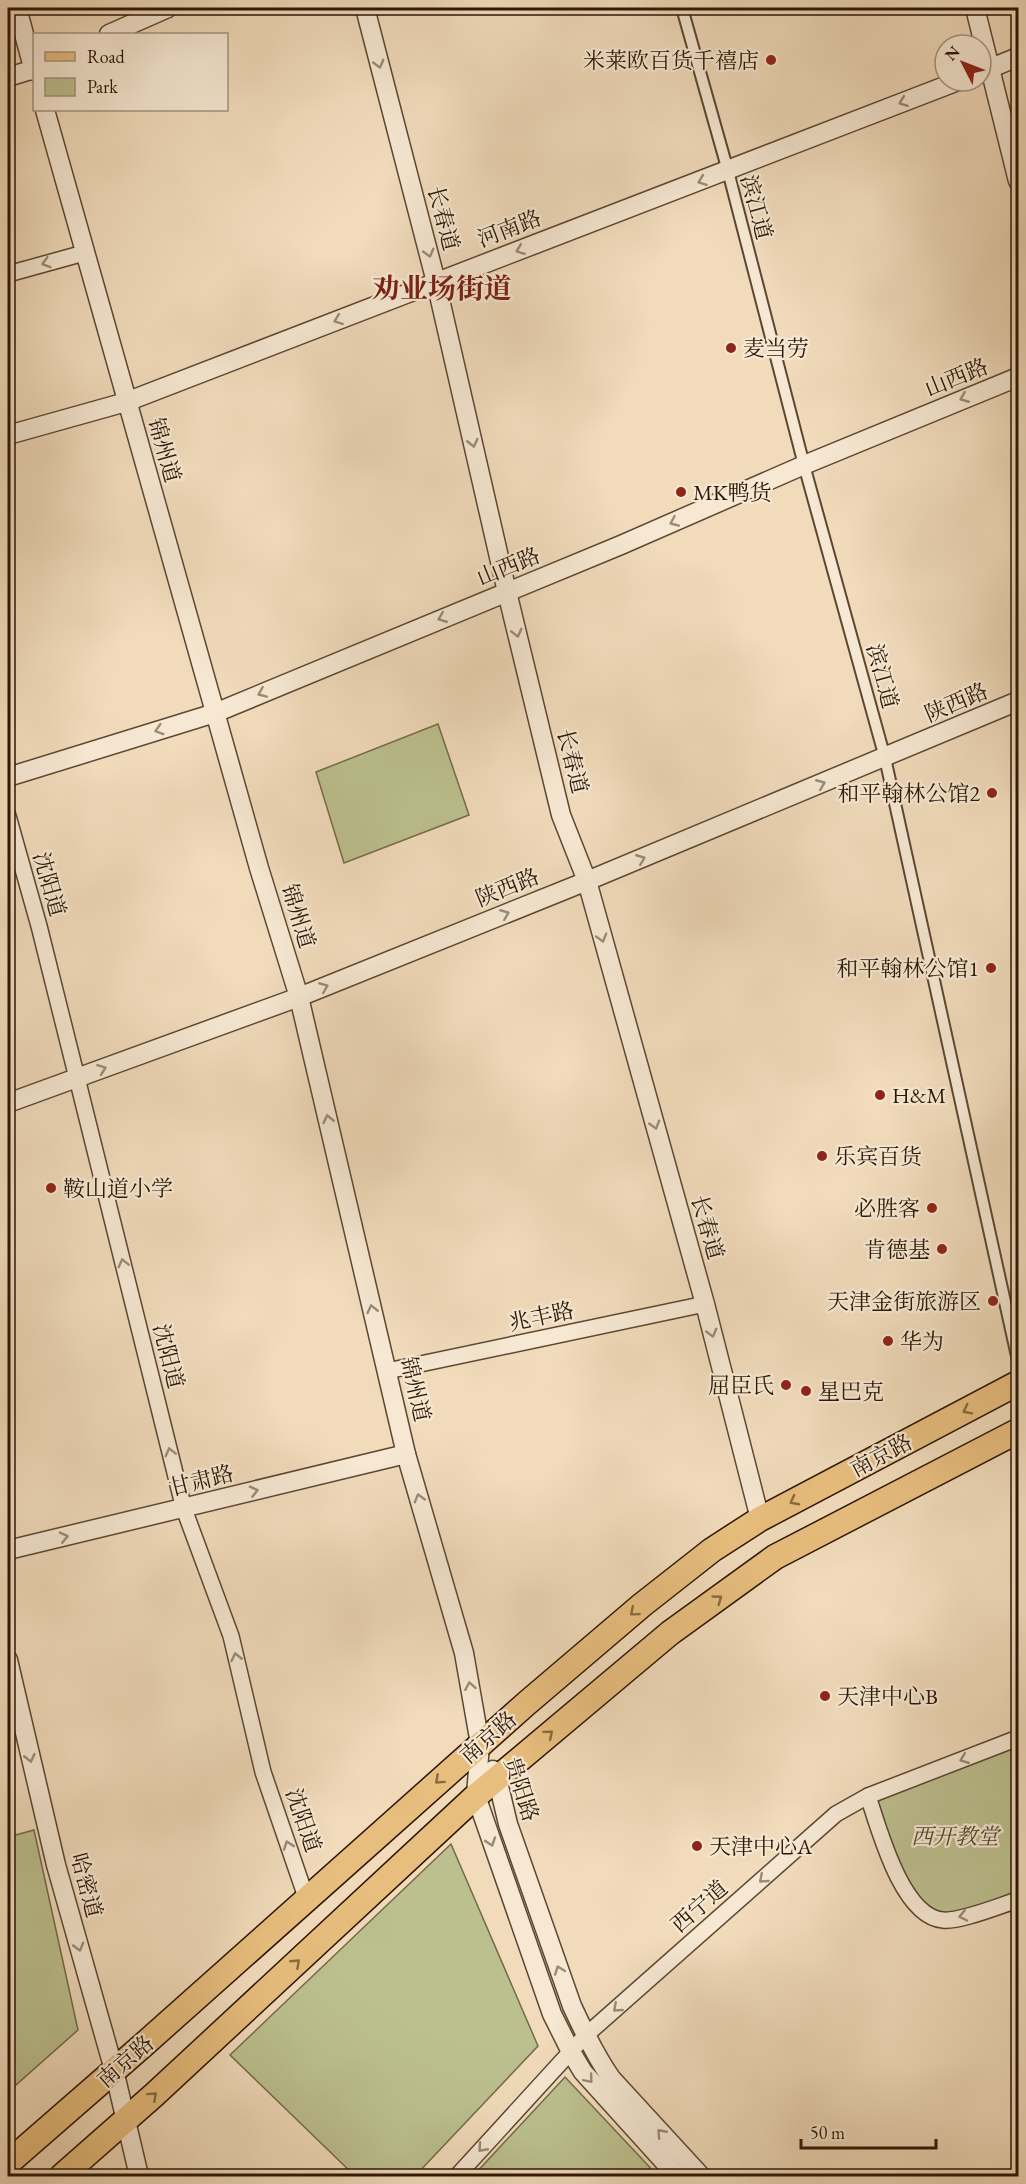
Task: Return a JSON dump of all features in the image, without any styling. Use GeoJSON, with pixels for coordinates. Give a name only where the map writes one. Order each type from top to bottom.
{"type":"FeatureCollection","features":[{"type":"Feature","properties":{"kind":"main road","name":"南京路"},"geometry":{"type":"LineString","coordinates":[[8,2163],[307,1900],[480,1744],[642,1605],[712,1550],[760,1519],[1018,1383]]}},
{"type":"Feature","properties":{"kind":"main road","name":"南京路"},"geometry":{"type":"LineString","coordinates":[[62,2176],[125,2121],[476,1796],[670,1633],[775,1557],[1018,1431]]}},
{"type":"Feature","properties":{"kind":"street"},"geometry":{"type":"LineString","coordinates":[[17,8],[33,65]]}},
{"type":"Feature","properties":{"kind":"street"},"geometry":{"type":"LineString","coordinates":[[111,33],[168,8]]}},
{"type":"Feature","properties":{"kind":"street","name":"长春道"},"geometry":{"type":"LineString","coordinates":[[365,8],[436,282],[561,815],[586,881],[705,1304],[760,1519]]}},
{"type":"Feature","properties":{"kind":"street","name":"滨江道"},"geometry":{"type":"LineString","coordinates":[[682,8],[728,171],[804,465],[885,758],[1018,1361]]}},
{"type":"Feature","properties":{"kind":"street"},"geometry":{"type":"LineString","coordinates":[[975,8],[979,33]]}},
{"type":"Feature","properties":{"kind":"street"},"geometry":{"type":"LineString","coordinates":[[993,67],[1018,57]]}},
{"type":"Feature","properties":{"kind":"street"},"geometry":{"type":"LineString","coordinates":[[8,77],[33,69]]}},
{"type":"Feature","properties":{"kind":"street","name":"河南路"},"geometry":{"type":"LineString","coordinates":[[8,435],[126,402],[933,91]]}},
{"type":"Feature","properties":{"kind":"street"},"geometry":{"type":"LineString","coordinates":[[992,93],[1018,181]]}},
{"type":"Feature","properties":{"kind":"street","name":"锦州道"},"geometry":{"type":"LineString","coordinates":[[45,111],[259,868],[299,997],[406,1454],[464,1653],[480,1744]]}},
{"type":"Feature","properties":{"kind":"street"},"geometry":{"type":"LineString","coordinates":[[8,274],[84,253]]}},
{"type":"Feature","properties":{"kind":"street","name":"山西路"},"geometry":{"type":"LineString","coordinates":[[8,777],[215,713],[1018,377]]}},
{"type":"Feature","properties":{"kind":"street","name":"陕西路"},"geometry":{"type":"LineString","coordinates":[[8,1104],[299,997],[885,758],[1018,701]]}},
{"type":"Feature","properties":{"kind":"street","name":"沈阳道"},"geometry":{"type":"LineString","coordinates":[[8,816],[39,926],[184,1509],[231,1636],[263,1772],[307,1900]]}},
{"type":"Feature","properties":{"kind":"street","name":"兆丰路"},"geometry":{"type":"LineString","coordinates":[[387,1371],[705,1304]]}},
{"type":"Feature","properties":{"kind":"street","name":"甘肃路"},"geometry":{"type":"LineString","coordinates":[[8,1550],[406,1454]]}},
{"type":"Feature","properties":{"kind":"street","name":"哈密道"},"geometry":{"type":"LineString","coordinates":[[8,1660],[56,1865],[114,2070],[139,2176]]}},
{"type":"Feature","properties":{"kind":"street","name":"西宁道"},"geometry":{"type":"LineString","coordinates":[[457,2176],[585,2036],[836,1814],[868,1796],[1018,1738]]}},
{"type":"Feature","properties":{"kind":"street","name":"贵阳路"},"geometry":{"type":"LineString","coordinates":[[480,1744],[497,1778],[508,1824],[572,2006],[585,2036],[611,2078],[701,2176]]}},
{"type":"Feature","properties":{"kind":"street","name":"贵阳路"},"geometry":{"type":"LineString","coordinates":[[480,1744],[476,1796],[552,2014],[583,2072],[677,2176]]}},
{"type":"Feature","properties":{"kind":"street"},"geometry":{"type":"LineString","coordinates":[[868,1796],[903,1890],[925,1915],[943,1920],[977,1913],[1018,1900]]}},
{"type":"Feature","properties":{"kind":"green space"},"geometry":{"type":"Polygon","coordinates":[[[438,724],[469,815],[344,863],[316,772],[438,724]]]}},
{"type":"Feature","properties":{"kind":"green space","name":"西开教堂"},"geometry":{"type":"Polygon","coordinates":[[[1018,1744],[1018,1894],[942,1916],[925,1911],[905,1887],[874,1798],[1018,1744]]]}},
{"type":"Feature","properties":{"kind":"green space"},"geometry":{"type":"Polygon","coordinates":[[[34,1830],[78,2030],[8,2092],[8,1837],[34,1830]]]}},
{"type":"Feature","properties":{"kind":"green space"},"geometry":{"type":"Polygon","coordinates":[[[451,1844],[538,2046],[415,2176],[355,2176],[230,2055],[451,1844]]]}},
{"type":"Feature","properties":{"kind":"green space"},"geometry":{"type":"Polygon","coordinates":[[[565,2077],[658,2176],[473,2176],[565,2077]]]}},
{"type":"Feature","properties":{"kind":"place","name":"米莱欧百货千禧店"},"geometry":{"type":"Point","coordinates":[771,60]}},
{"type":"Feature","properties":{"kind":"place","name":"麦当劳"},"geometry":{"type":"Point","coordinates":[731,348]}},
{"type":"Feature","properties":{"kind":"place","name":"MK鸭货"},"geometry":{"type":"Point","coordinates":[681,492]}},
{"type":"Feature","properties":{"kind":"place","name":"和平翰林公馆2"},"geometry":{"type":"Point","coordinates":[992,793]}},
{"type":"Feature","properties":{"kind":"place","name":"和平翰林公馆1"},"geometry":{"type":"Point","coordinates":[991,968]}},
{"type":"Feature","properties":{"kind":"place","name":"H&M"},"geometry":{"type":"Point","coordinates":[880,1095]}},
{"type":"Feature","properties":{"kind":"place","name":"乐宾百货"},"geometry":{"type":"Point","coordinates":[822,1156]}},
{"type":"Feature","properties":{"kind":"place","name":"鞍山道小学"},"geometry":{"type":"Point","coordinates":[51,1188]}},
{"type":"Feature","properties":{"kind":"place","name":"必胜客"},"geometry":{"type":"Point","coordinates":[932,1208]}},
{"type":"Feature","properties":{"kind":"place","name":"肯德基"},"geometry":{"type":"Point","coordinates":[942,1249]}},
{"type":"Feature","properties":{"kind":"place","name":"天津金街旅游区"},"geometry":{"type":"Point","coordinates":[993,1301]}},
{"type":"Feature","properties":{"kind":"place","name":"华为"},"geometry":{"type":"Point","coordinates":[888,1341]}},
{"type":"Feature","properties":{"kind":"place","name":"屈臣氏"},"geometry":{"type":"Point","coordinates":[786,1385]}},
{"type":"Feature","properties":{"kind":"place","name":"星巴克"},"geometry":{"type":"Point","coordinates":[806,1391]}},
{"type":"Feature","properties":{"kind":"place","name":"天津中心B"},"geometry":{"type":"Point","coordinates":[825,1696]}},
{"type":"Feature","properties":{"kind":"place","name":"天津中心A"},"geometry":{"type":"Point","coordinates":[697,1846]}},
{"type":"Feature","properties":{"kind":"district","name":"劝业场街道"},"geometry":{"type":"Point","coordinates":[442,288]}}]}
